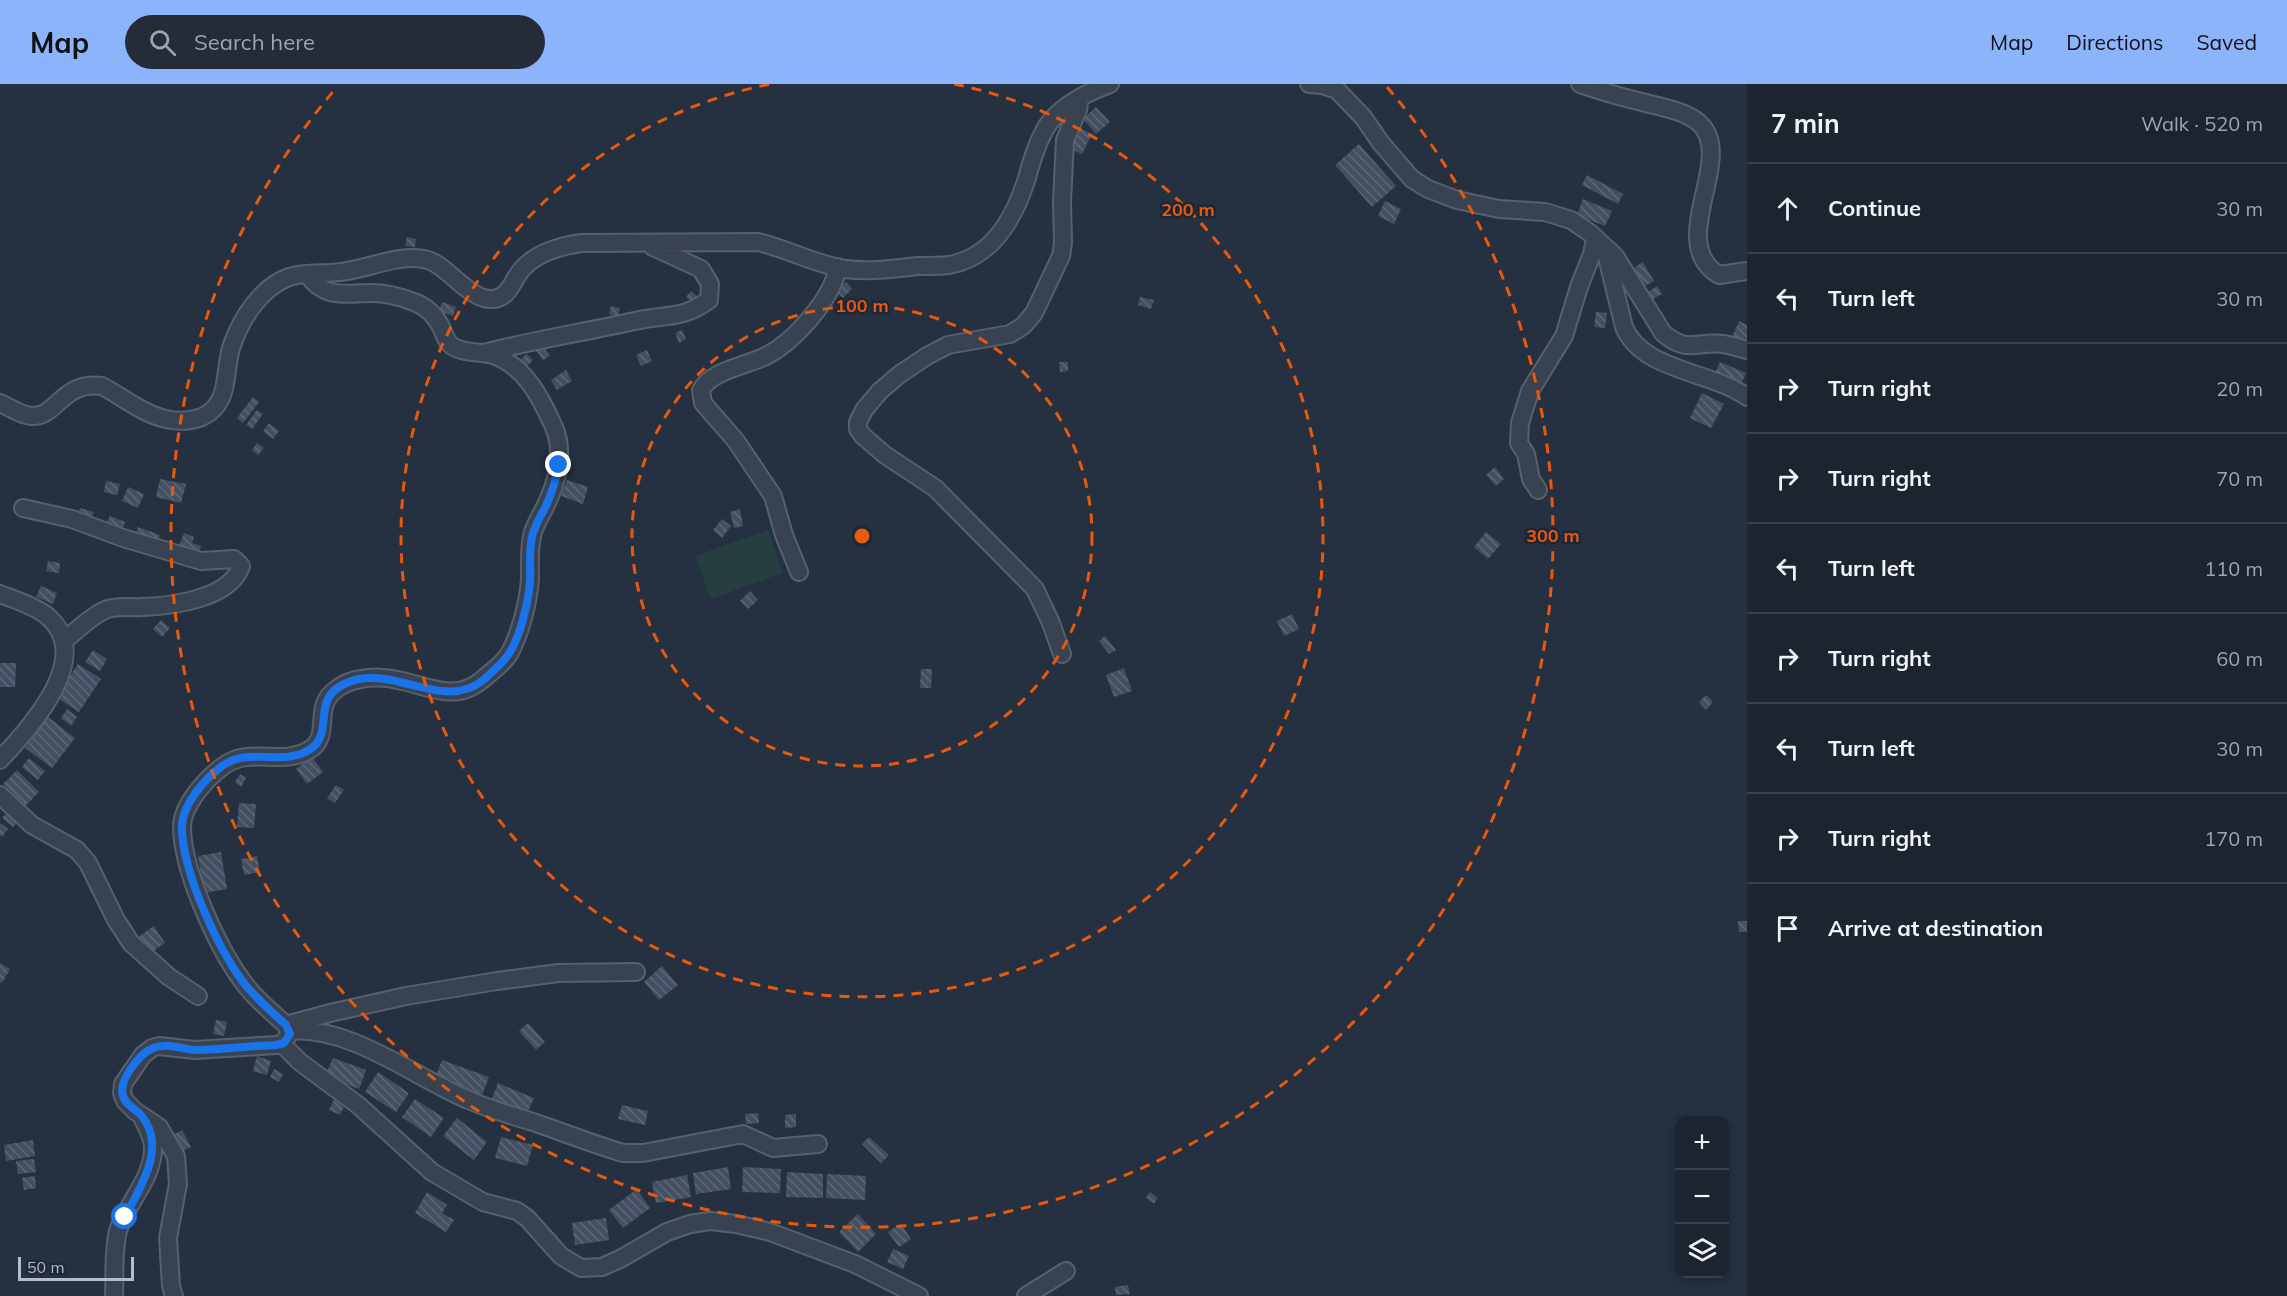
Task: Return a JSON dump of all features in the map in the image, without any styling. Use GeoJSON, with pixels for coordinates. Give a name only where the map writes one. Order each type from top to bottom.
{"type":"FeatureCollection","features":[{"type":"Feature","properties":{"kind":"street"},"geometry":{"type":"LineString","coordinates":[[0,403],[24,414],[39,415],[48,412],[69,392],[81,386],[93,385],[109,389],[153,415],[168,420],[194,420],[208,414],[222,397],[231,347],[241,326],[263,294],[275,284],[289,277],[347,271],[405,259],[430,261],[476,294],[489,300],[500,298],[512,286],[523,268],[545,254],[562,246],[581,243],[758,242],[783,248],[813,262],[875,272],[950,265],[970,258],[1004,230],[1014,214],[1033,157],[1050,122],[1080,98],[1110,84]]}},
{"type":"Feature","properties":{"kind":"street"},"geometry":{"type":"LineString","coordinates":[[1309,84],[1337,90],[1363,117],[1381,143],[1412,179],[1428,189],[1457,200],[1499,209],[1545,212],[1571,220],[1615,256],[1662,333],[1680,346],[1725,344],[1747,350]]}},
{"type":"Feature","properties":{"kind":"street"},"geometry":{"type":"LineString","coordinates":[[1580,84],[1682,113],[1699,123],[1708,139],[1710,155],[1698,228],[1701,254],[1705,263],[1719,275],[1747,271]]}},
{"type":"Feature","properties":{"kind":"street"},"geometry":{"type":"LineString","coordinates":[[1062,654],[1035,589],[935,488],[885,455],[863,436],[858,429],[858,422],[864,410],[880,392],[927,356],[948,345],[1010,334],[1023,326],[1034,313],[1061,256],[1064,243],[1062,201],[1065,140],[1078,110],[1080,98]]}},
{"type":"Feature","properties":{"kind":"street"},"geometry":{"type":"LineString","coordinates":[[484,353],[636,321],[672,317],[696,310],[710,300],[710,284],[701,268],[665,251],[638,243]]}},
{"type":"Feature","properties":{"kind":"street"},"geometry":{"type":"LineString","coordinates":[[1600,244],[1608,254],[1624,327],[1632,343],[1653,358],[1717,382],[1747,397]]}},
{"type":"Feature","properties":{"kind":"street"},"geometry":{"type":"LineString","coordinates":[[1538,490],[1531,479],[1526,454],[1520,443],[1520,423],[1530,391],[1564,336],[1579,287],[1592,254],[1600,244]]}},
{"type":"Feature","properties":{"kind":"street"},"geometry":{"type":"LineString","coordinates":[[799,572],[783,535],[773,496],[736,441],[703,403],[701,390],[704,384],[713,378],[764,357],[785,344],[808,320],[833,287],[838,267]]}},
{"type":"Feature","properties":{"kind":"street"},"geometry":{"type":"LineString","coordinates":[[307,274],[314,284],[333,293],[375,293],[413,301],[427,308],[439,323],[448,343],[453,347],[494,355],[514,366],[529,382],[554,427],[558,439],[559,465],[551,493],[532,534],[528,590],[519,632],[509,654],[481,681],[461,692],[432,690],[396,679],[361,679],[342,686],[327,698],[324,706],[324,725],[317,743],[309,750],[291,756],[241,756],[209,778],[195,796],[182,824],[189,869],[201,904],[215,933],[247,987],[286,1033],[300,1062],[358,1105],[432,1172],[483,1202],[517,1211],[527,1218],[561,1256],[581,1268],[602,1266],[620,1259],[667,1232],[690,1224],[710,1221],[770,1232],[855,1264],[919,1296]]}},
{"type":"Feature","properties":{"kind":"street"},"geometry":{"type":"LineString","coordinates":[[23,508],[72,519],[123,538],[201,561],[234,559],[241,566],[239,572],[228,583],[213,593],[170,605],[123,606],[106,610],[64,640]]}},
{"type":"Feature","properties":{"kind":"street"},"geometry":{"type":"LineString","coordinates":[[0,594],[34,607],[45,614],[61,632],[64,640],[61,674],[47,704],[0,760]]}},
{"type":"Feature","properties":{"kind":"street"},"geometry":{"type":"LineString","coordinates":[[0,795],[32,825],[77,850],[88,863],[116,920],[131,943],[169,977],[198,996]]}},
{"type":"Feature","properties":{"kind":"street"},"geometry":{"type":"LineString","coordinates":[[286,1033],[330,1013],[406,996],[558,973],[636,972]]}},
{"type":"Feature","properties":{"kind":"street"},"geometry":{"type":"LineString","coordinates":[[174,1296],[171,1286],[168,1238],[178,1184],[179,1170],[176,1156],[159,1127],[125,1101],[122,1093],[123,1084],[143,1055],[152,1048],[166,1045],[206,1049],[286,1033],[320,1033],[388,1058],[428,1081],[471,1101],[623,1152],[643,1153],[744,1134],[773,1148],[818,1144]]}},
{"type":"Feature","properties":{"kind":"street"},"geometry":{"type":"LineString","coordinates":[[114,1296],[118,1233],[144,1180],[153,1151],[151,1137],[141,1114]]}},
{"type":"Feature","properties":{"kind":"street"},"geometry":{"type":"LineString","coordinates":[[1026,1296],[1066,1271]]}},
{"type":"Feature","properties":{"kind":"green space"},"geometry":{"type":"Polygon","coordinates":[[[768,530],[783,573],[711,599],[695,556],[768,530]]]}},
{"type":"Feature","properties":{"kind":"building"},"geometry":{"type":"Polygon","coordinates":[[[1096,107],[1110,122],[1096,134],[1083,119],[1096,107]]]}},
{"type":"Feature","properties":{"kind":"building"},"geometry":{"type":"Polygon","coordinates":[[[1078,127],[1092,134],[1082,154],[1068,148],[1078,127]]]}},
{"type":"Feature","properties":{"kind":"building"},"geometry":{"type":"Polygon","coordinates":[[[1359,144],[1396,186],[1372,207],[1335,165],[1359,144]]]}},
{"type":"Feature","properties":{"kind":"building"},"geometry":{"type":"Polygon","coordinates":[[[1587,175],[1623,194],[1618,204],[1582,185],[1587,175]]]}},
{"type":"Feature","properties":{"kind":"building"},"geometry":{"type":"Polygon","coordinates":[[[1583,199],[1612,211],[1605,226],[1577,215],[1583,199]]]}},
{"type":"Feature","properties":{"kind":"building"},"geometry":{"type":"Polygon","coordinates":[[[1385,201],[1401,209],[1394,224],[1378,216],[1385,201]]]}},
{"type":"Feature","properties":{"kind":"building"},"geometry":{"type":"Polygon","coordinates":[[[407,237],[416,239],[415,247],[405,246],[407,237]]]}},
{"type":"Feature","properties":{"kind":"building"},"geometry":{"type":"Polygon","coordinates":[[[1643,262],[1654,281],[1640,289],[1629,271],[1643,262]]]}},
{"type":"Feature","properties":{"kind":"building"},"geometry":{"type":"Polygon","coordinates":[[[846,282],[852,289],[843,298],[836,291],[846,282]]]}},
{"type":"Feature","properties":{"kind":"building"},"geometry":{"type":"Polygon","coordinates":[[[1657,286],[1662,294],[1653,299],[1648,292],[1657,286]]]}},
{"type":"Feature","properties":{"kind":"building"},"geometry":{"type":"Polygon","coordinates":[[[691,291],[699,298],[694,304],[686,297],[691,291]]]}},
{"type":"Feature","properties":{"kind":"building"},"geometry":{"type":"Polygon","coordinates":[[[1140,297],[1154,300],[1151,309],[1138,305],[1140,297]]]}},
{"type":"Feature","properties":{"kind":"building"},"geometry":{"type":"Polygon","coordinates":[[[442,302],[456,307],[453,316],[439,311],[442,302]]]}},
{"type":"Feature","properties":{"kind":"building"},"geometry":{"type":"Polygon","coordinates":[[[611,306],[620,308],[618,316],[609,314],[611,306]]]}},
{"type":"Feature","properties":{"kind":"building"},"geometry":{"type":"Polygon","coordinates":[[[1596,312],[1607,313],[1605,328],[1594,327],[1596,312]]]}},
{"type":"Feature","properties":{"kind":"building"},"geometry":{"type":"Polygon","coordinates":[[[1739,321],[1747,325],[1747,344],[1732,337],[1739,321]]]}},
{"type":"Feature","properties":{"kind":"building"},"geometry":{"type":"Polygon","coordinates":[[[682,330],[686,339],[679,343],[675,333],[682,330]]]}},
{"type":"Feature","properties":{"kind":"building"},"geometry":{"type":"Polygon","coordinates":[[[541,344],[550,356],[543,360],[535,349],[541,344]]]}},
{"type":"Feature","properties":{"kind":"building"},"geometry":{"type":"Polygon","coordinates":[[[647,350],[652,361],[641,366],[636,355],[647,350]]]}},
{"type":"Feature","properties":{"kind":"building"},"geometry":{"type":"Polygon","coordinates":[[[527,354],[533,360],[526,367],[520,360],[527,354]]]}},
{"type":"Feature","properties":{"kind":"building"},"geometry":{"type":"Polygon","coordinates":[[[1059,362],[1068,362],[1068,371],[1060,372],[1059,362]]]}},
{"type":"Feature","properties":{"kind":"building"},"geometry":{"type":"Polygon","coordinates":[[[1720,362],[1746,373],[1740,387],[1714,376],[1720,362]]]}},
{"type":"Feature","properties":{"kind":"building"},"geometry":{"type":"Polygon","coordinates":[[[566,370],[572,381],[557,390],[551,380],[566,370]]]}},
{"type":"Feature","properties":{"kind":"building"},"geometry":{"type":"Polygon","coordinates":[[[1702,393],[1724,404],[1711,428],[1690,418],[1702,393]]]}},
{"type":"Feature","properties":{"kind":"building"},"geometry":{"type":"Polygon","coordinates":[[[253,397],[259,402],[243,423],[237,418],[253,397]]]}},
{"type":"Feature","properties":{"kind":"building"},"geometry":{"type":"Polygon","coordinates":[[[257,410],[263,414],[252,429],[246,425],[257,410]]]}},
{"type":"Feature","properties":{"kind":"building"},"geometry":{"type":"Polygon","coordinates":[[[269,423],[279,431],[273,439],[263,431],[269,423]]]}},
{"type":"Feature","properties":{"kind":"building"},"geometry":{"type":"Polygon","coordinates":[[[257,443],[264,448],[258,455],[252,450],[257,443]]]}},
{"type":"Feature","properties":{"kind":"building"},"geometry":{"type":"Polygon","coordinates":[[[1495,467],[1504,479],[1496,486],[1486,475],[1495,467]]]}},
{"type":"Feature","properties":{"kind":"building"},"geometry":{"type":"Polygon","coordinates":[[[160,479],[186,484],[181,503],[156,497],[160,479]]]}},
{"type":"Feature","properties":{"kind":"building"},"geometry":{"type":"Polygon","coordinates":[[[567,480],[588,487],[583,504],[561,496],[567,480]]]}},
{"type":"Feature","properties":{"kind":"building"},"geometry":{"type":"Polygon","coordinates":[[[106,481],[120,484],[117,495],[104,492],[106,481]]]}},
{"type":"Feature","properties":{"kind":"building"},"geometry":{"type":"Polygon","coordinates":[[[128,487],[144,494],[138,508],[122,501],[128,487]]]}},
{"type":"Feature","properties":{"kind":"building"},"geometry":{"type":"Polygon","coordinates":[[[80,508],[94,512],[91,519],[77,515],[80,508]]]}},
{"type":"Feature","properties":{"kind":"building"},"geometry":{"type":"Polygon","coordinates":[[[740,509],[743,526],[734,528],[730,512],[740,509]]]}},
{"type":"Feature","properties":{"kind":"building"},"geometry":{"type":"Polygon","coordinates":[[[110,516],[125,522],[121,533],[105,526],[110,516]]]}},
{"type":"Feature","properties":{"kind":"building"},"geometry":{"type":"Polygon","coordinates":[[[722,519],[731,526],[722,538],[713,530],[722,519]]]}},
{"type":"Feature","properties":{"kind":"building"},"geometry":{"type":"Polygon","coordinates":[[[138,527],[160,535],[157,543],[135,536],[138,527]]]}},
{"type":"Feature","properties":{"kind":"building"},"geometry":{"type":"Polygon","coordinates":[[[1486,532],[1501,544],[1488,559],[1474,547],[1486,532]]]}},
{"type":"Feature","properties":{"kind":"building"},"geometry":{"type":"Polygon","coordinates":[[[184,533],[194,537],[192,543],[201,546],[198,555],[178,549],[184,533]]]}},
{"type":"Feature","properties":{"kind":"building"},"geometry":{"type":"Polygon","coordinates":[[[48,561],[60,563],[59,573],[46,571],[48,561]]]}},
{"type":"Feature","properties":{"kind":"building"},"geometry":{"type":"Polygon","coordinates":[[[41,586],[57,593],[53,604],[36,597],[41,586]]]}},
{"type":"Feature","properties":{"kind":"building"},"geometry":{"type":"Polygon","coordinates":[[[750,591],[758,600],[748,609],[740,601],[750,591]]]}},
{"type":"Feature","properties":{"kind":"building"},"geometry":{"type":"Polygon","coordinates":[[[1292,614],[1299,629],[1284,636],[1277,621],[1292,614]]]}},
{"type":"Feature","properties":{"kind":"building"},"geometry":{"type":"Polygon","coordinates":[[[161,620],[170,628],[162,637],[153,629],[161,620]]]}},
{"type":"Feature","properties":{"kind":"building"},"geometry":{"type":"Polygon","coordinates":[[[1105,636],[1116,650],[1109,654],[1099,641],[1105,636]]]}},
{"type":"Feature","properties":{"kind":"building"},"geometry":{"type":"Polygon","coordinates":[[[93,650],[107,659],[100,671],[85,662],[93,650]]]}},
{"type":"Feature","properties":{"kind":"building"},"geometry":{"type":"Polygon","coordinates":[[[0,663],[16,663],[15,687],[0,687],[0,663]]]}},
{"type":"Feature","properties":{"kind":"building"},"geometry":{"type":"Polygon","coordinates":[[[78,664],[101,679],[79,712],[56,697],[78,664]]]}},
{"type":"Feature","properties":{"kind":"building"},"geometry":{"type":"Polygon","coordinates":[[[1124,668],[1132,691],[1114,697],[1106,675],[1124,668]]]}},
{"type":"Feature","properties":{"kind":"building"},"geometry":{"type":"Polygon","coordinates":[[[921,669],[932,669],[931,688],[920,688],[921,669]]]}},
{"type":"Feature","properties":{"kind":"building"},"geometry":{"type":"Polygon","coordinates":[[[1706,695],[1713,702],[1706,710],[1699,702],[1706,695]]]}},
{"type":"Feature","properties":{"kind":"building"},"geometry":{"type":"Polygon","coordinates":[[[67,709],[77,717],[71,726],[61,718],[67,709]]]}},
{"type":"Feature","properties":{"kind":"building"},"geometry":{"type":"Polygon","coordinates":[[[48,717],[75,738],[52,768],[25,748],[48,717]]]}},
{"type":"Feature","properties":{"kind":"building"},"geometry":{"type":"Polygon","coordinates":[[[312,757],[323,772],[307,784],[296,769],[312,757]]]}},
{"type":"Feature","properties":{"kind":"building"},"geometry":{"type":"Polygon","coordinates":[[[29,758],[45,771],[38,780],[22,767],[29,758]]]}},
{"type":"Feature","properties":{"kind":"building"},"geometry":{"type":"Polygon","coordinates":[[[17,770],[39,792],[25,806],[3,784],[17,770]]]}},
{"type":"Feature","properties":{"kind":"building"},"geometry":{"type":"Polygon","coordinates":[[[240,774],[246,778],[241,787],[235,782],[240,774]]]}},
{"type":"Feature","properties":{"kind":"building"},"geometry":{"type":"Polygon","coordinates":[[[336,785],[344,790],[335,803],[327,798],[336,785]]]}},
{"type":"Feature","properties":{"kind":"building"},"geometry":{"type":"Polygon","coordinates":[[[239,803],[256,804],[254,828],[237,827],[239,803]]]}},
{"type":"Feature","properties":{"kind":"building"},"geometry":{"type":"Polygon","coordinates":[[[6,813],[18,822],[13,827],[2,818],[6,813]]]}},
{"type":"Feature","properties":{"kind":"building"},"geometry":{"type":"Polygon","coordinates":[[[0,823],[8,829],[2,837],[0,835],[0,823]]]}},
{"type":"Feature","properties":{"kind":"building"},"geometry":{"type":"Polygon","coordinates":[[[221,852],[227,889],[204,893],[198,856],[221,852]]]}},
{"type":"Feature","properties":{"kind":"building"},"geometry":{"type":"Polygon","coordinates":[[[257,856],[260,872],[244,875],[241,859],[257,856]]]}},
{"type":"Feature","properties":{"kind":"building"},"geometry":{"type":"Polygon","coordinates":[[[1738,921],[1747,921],[1747,932],[1739,932],[1738,921]]]}},
{"type":"Feature","properties":{"kind":"building"},"geometry":{"type":"Polygon","coordinates":[[[154,926],[165,943],[149,954],[138,937],[154,926]]]}},
{"type":"Feature","properties":{"kind":"building"},"geometry":{"type":"Polygon","coordinates":[[[0,963],[10,969],[2,983],[0,982],[0,963]]]}},
{"type":"Feature","properties":{"kind":"building"},"geometry":{"type":"Polygon","coordinates":[[[662,966],[678,985],[659,1000],[644,982],[662,966]]]}},
{"type":"Feature","properties":{"kind":"building"},"geometry":{"type":"Polygon","coordinates":[[[216,1020],[227,1022],[224,1036],[213,1034],[216,1020]]]}},
{"type":"Feature","properties":{"kind":"building"},"geometry":{"type":"Polygon","coordinates":[[[528,1023],[545,1042],[536,1050],[519,1031],[528,1023]]]}},
{"type":"Feature","properties":{"kind":"building"},"geometry":{"type":"Polygon","coordinates":[[[257,1056],[271,1061],[267,1075],[253,1071],[257,1056]]]}},
{"type":"Feature","properties":{"kind":"building"},"geometry":{"type":"Polygon","coordinates":[[[333,1058],[366,1070],[359,1089],[325,1076],[333,1058]]]}},
{"type":"Feature","properties":{"kind":"building"},"geometry":{"type":"Polygon","coordinates":[[[442,1060],[489,1077],[481,1098],[434,1081],[442,1060]]]}},
{"type":"Feature","properties":{"kind":"building"},"geometry":{"type":"Polygon","coordinates":[[[274,1069],[283,1074],[279,1082],[270,1077],[274,1069]]]}},
{"type":"Feature","properties":{"kind":"building"},"geometry":{"type":"Polygon","coordinates":[[[378,1072],[409,1093],[396,1112],[365,1092],[378,1072]]]}},
{"type":"Feature","properties":{"kind":"building"},"geometry":{"type":"Polygon","coordinates":[[[498,1083],[534,1098],[526,1116],[491,1101],[498,1083]]]}},
{"type":"Feature","properties":{"kind":"building"},"geometry":{"type":"Polygon","coordinates":[[[415,1099],[444,1118],[431,1137],[402,1117],[415,1099]]]}},
{"type":"Feature","properties":{"kind":"building"},"geometry":{"type":"Polygon","coordinates":[[[334,1100],[345,1105],[340,1115],[329,1110],[334,1100]]]}},
{"type":"Feature","properties":{"kind":"building"},"geometry":{"type":"Polygon","coordinates":[[[622,1105],[648,1111],[645,1125],[618,1119],[622,1105]]]}},
{"type":"Feature","properties":{"kind":"building"},"geometry":{"type":"Polygon","coordinates":[[[758,1113],[759,1123],[746,1124],[745,1114],[758,1113]]]}},
{"type":"Feature","properties":{"kind":"building"},"geometry":{"type":"Polygon","coordinates":[[[796,1114],[796,1127],[785,1128],[785,1115],[796,1114]]]}},
{"type":"Feature","properties":{"kind":"building"},"geometry":{"type":"Polygon","coordinates":[[[457,1118],[487,1142],[474,1160],[443,1136],[457,1118]]]}},
{"type":"Feature","properties":{"kind":"building"},"geometry":{"type":"Polygon","coordinates":[[[182,1130],[191,1147],[182,1151],[173,1135],[182,1130]]]}},
{"type":"Feature","properties":{"kind":"building"},"geometry":{"type":"Polygon","coordinates":[[[501,1137],[533,1145],[527,1166],[495,1158],[501,1137]]]}},
{"type":"Feature","properties":{"kind":"building"},"geometry":{"type":"Polygon","coordinates":[[[869,1137],[889,1155],[881,1163],[862,1144],[869,1137]]]}},
{"type":"Feature","properties":{"kind":"building"},"geometry":{"type":"Polygon","coordinates":[[[33,1140],[35,1156],[6,1161],[4,1145],[33,1140]]]}},
{"type":"Feature","properties":{"kind":"building"},"geometry":{"type":"Polygon","coordinates":[[[34,1159],[36,1172],[18,1174],[16,1161],[34,1159]]]}},
{"type":"Feature","properties":{"kind":"building"},"geometry":{"type":"Polygon","coordinates":[[[728,1167],[731,1189],[696,1194],[693,1173],[728,1167]]]}},
{"type":"Feature","properties":{"kind":"building"},"geometry":{"type":"Polygon","coordinates":[[[743,1167],[781,1169],[780,1193],[742,1192],[743,1167]]]}},
{"type":"Feature","properties":{"kind":"building"},"geometry":{"type":"Polygon","coordinates":[[[787,1172],[823,1174],[823,1198],[786,1197],[787,1172]]]}},
{"type":"Feature","properties":{"kind":"building"},"geometry":{"type":"Polygon","coordinates":[[[827,1174],[866,1176],[865,1200],[826,1198],[827,1174]]]}},
{"type":"Feature","properties":{"kind":"building"},"geometry":{"type":"Polygon","coordinates":[[[687,1175],[691,1197],[656,1203],[652,1182],[687,1175]]]}},
{"type":"Feature","properties":{"kind":"building"},"geometry":{"type":"Polygon","coordinates":[[[35,1176],[36,1188],[24,1190],[22,1178],[35,1176]]]}},
{"type":"Feature","properties":{"kind":"building"},"geometry":{"type":"Polygon","coordinates":[[[637,1189],[650,1208],[623,1228],[609,1210],[637,1189]]]}},
{"type":"Feature","properties":{"kind":"building"},"geometry":{"type":"Polygon","coordinates":[[[427,1192],[447,1205],[442,1213],[454,1220],[446,1232],[415,1213],[427,1192]]]}},
{"type":"Feature","properties":{"kind":"building"},"geometry":{"type":"Polygon","coordinates":[[[1150,1192],[1158,1198],[1154,1204],[1146,1198],[1150,1192]]]}},
{"type":"Feature","properties":{"kind":"building"},"geometry":{"type":"Polygon","coordinates":[[[858,1214],[876,1234],[858,1252],[839,1232],[858,1214]]]}},
{"type":"Feature","properties":{"kind":"building"},"geometry":{"type":"Polygon","coordinates":[[[606,1218],[609,1240],[575,1245],[572,1223],[606,1218]]]}},
{"type":"Feature","properties":{"kind":"building"},"geometry":{"type":"Polygon","coordinates":[[[901,1224],[911,1239],[899,1247],[888,1232],[901,1224]]]}},
{"type":"Feature","properties":{"kind":"building"},"geometry":{"type":"Polygon","coordinates":[[[893,1249],[909,1256],[903,1269],[887,1262],[893,1249]]]}},
{"type":"Feature","properties":{"kind":"building"},"geometry":{"type":"Polygon","coordinates":[[[1128,1285],[1130,1294],[1116,1295],[1115,1287],[1128,1285]]]}},
{"type":"Feature","properties":{"kind":"route"},"geometry":{"type":"LineString","coordinates":[[125,1217],[144,1180],[153,1151],[151,1137],[141,1114],[125,1101],[122,1093],[123,1084],[129,1073],[143,1055],[152,1048],[166,1045],[195,1050],[276,1045],[284,1043],[290,1034],[286,1025],[247,987],[215,933],[201,904],[189,869],[182,824],[189,806],[209,778],[223,766],[241,756],[281,758],[309,750],[321,736],[327,698],[342,686],[361,679],[396,679],[432,690],[461,692],[481,681],[503,661],[509,654],[519,632],[530,580],[532,534],[551,493],[559,465]]}}]}
